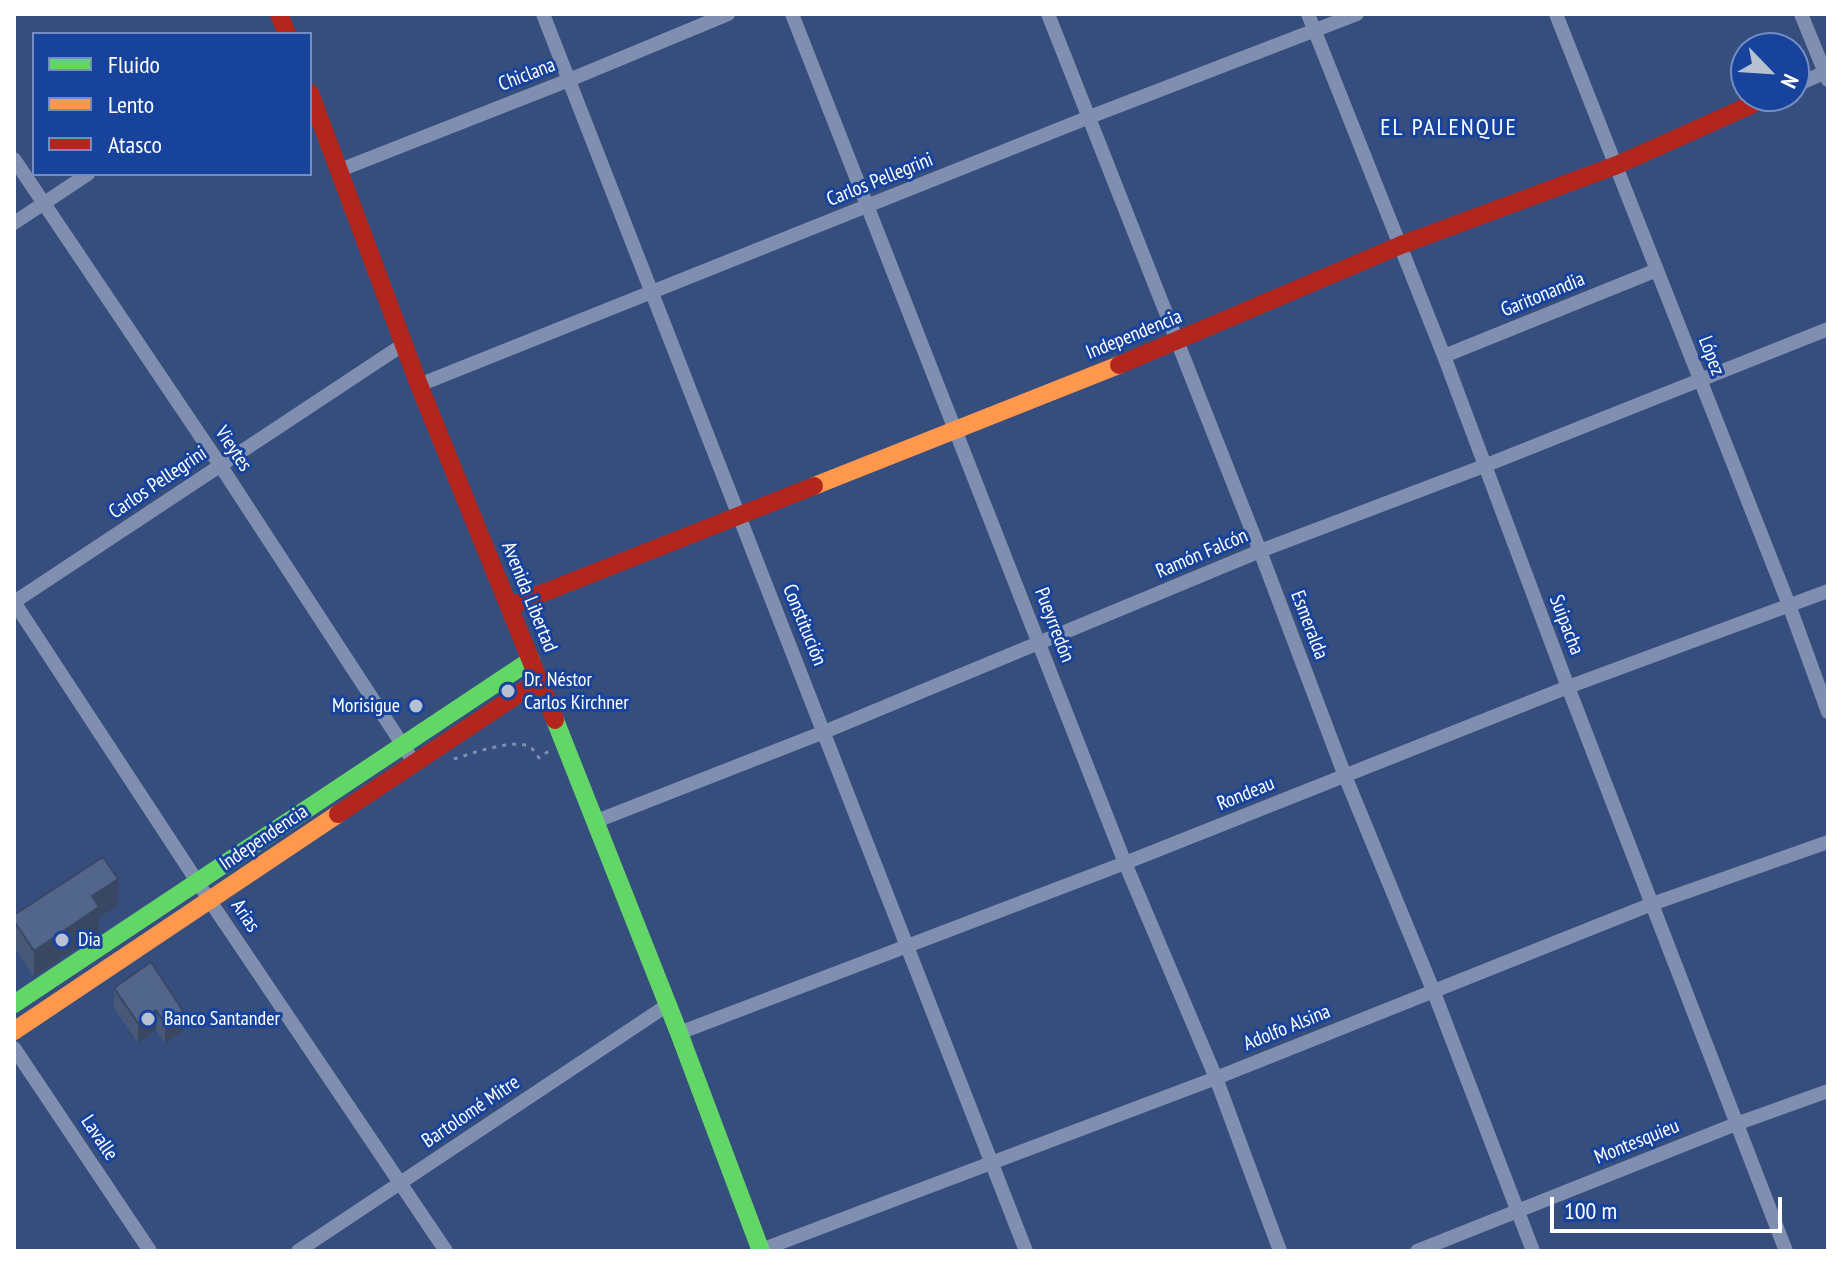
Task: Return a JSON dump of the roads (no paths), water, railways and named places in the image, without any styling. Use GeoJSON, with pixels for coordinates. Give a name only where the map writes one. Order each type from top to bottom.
{"type":"FeatureCollection","features":[{"type":"Feature","properties":{"kind":"street","name":"Constitución"},"geometry":{"type":"LineString","coordinates":[[543,14],[1026,1251]]}},
{"type":"Feature","properties":{"kind":"street","name":"Chiclana"},"geometry":{"type":"LineString","coordinates":[[340,170],[728,14]]}},
{"type":"Feature","properties":{"kind":"street","name":"Pueyrredón"},"geometry":{"type":"LineString","coordinates":[[792,14],[1125,863],[1216,1078],[1280,1251]]}},
{"type":"Feature","properties":{"kind":"street","name":"Esmeralda"},"geometry":{"type":"LineString","coordinates":[[1048,14],[1533,1251]]}},
{"type":"Feature","properties":{"kind":"street","name":"Suipacha"},"geometry":{"type":"LineString","coordinates":[[1308,14],[1444,356],[1786,1251]]}},
{"type":"Feature","properties":{"kind":"street","name":"Carlos Pellegrini"},"geometry":{"type":"LineString","coordinates":[[419,385],[1087,118],[1357,14]]}},
{"type":"Feature","properties":{"kind":"street","name":"López"},"geometry":{"type":"LineString","coordinates":[[1556,14],[1789,605],[1828,712]]}},
{"type":"Feature","properties":{"kind":"street"},"geometry":{"type":"LineString","coordinates":[[1801,14],[1827,74]]}},
{"type":"Feature","properties":{"kind":"street","name":"Avenida Libertad"},"geometry":{"type":"LineString","coordinates":[[312,98],[419,385],[679,1033],[761,1250]]}},
{"type":"Feature","properties":{"kind":"street","name":"Independencia"},"geometry":{"type":"LineString","coordinates":[[510,606],[1178,342],[1401,245],[1617,165],[1735,112]]}},
{"type":"Feature","properties":{"kind":"street","name":"Vieytes"},"geometry":{"type":"LineString","coordinates":[[14,159],[220,465],[415,764]]}},
{"type":"Feature","properties":{"kind":"street"},"geometry":{"type":"LineString","coordinates":[[14,223],[85,176]]}},
{"type":"Feature","properties":{"kind":"street","name":"Garitonandia"},"geometry":{"type":"LineString","coordinates":[[1444,356],[1657,270]]}},
{"type":"Feature","properties":{"kind":"street","name":"Ramón Falcón"},"geometry":{"type":"LineString","coordinates":[[594,822],[824,732],[1260,551],[1828,329]]}},
{"type":"Feature","properties":{"kind":"street","name":"Carlos Pellegrini"},"geometry":{"type":"LineString","coordinates":[[14,602],[404,344]]}},
{"type":"Feature","properties":{"kind":"street","name":"Rondeau"},"geometry":{"type":"LineString","coordinates":[[679,1033],[1125,863],[1568,687],[1828,591]]}},
{"type":"Feature","properties":{"kind":"street","name":"Arias"},"geometry":{"type":"LineString","coordinates":[[14,602],[197,882],[446,1251]]}},
{"type":"Feature","properties":{"kind":"street","name":"Independencia"},"geometry":{"type":"LineString","coordinates":[[14,1004],[531,660]]}},
{"type":"Feature","properties":{"kind":"street","name":"Independencia"},"geometry":{"type":"LineString","coordinates":[[14,1031],[538,681]]}},
{"type":"Feature","properties":{"kind":"street","name":"Adolfo Alsina"},"geometry":{"type":"LineString","coordinates":[[761,1250],[1216,1078],[1652,904],[1828,842]]}},
{"type":"Feature","properties":{"kind":"street","name":"Bartolomé Mitre"},"geometry":{"type":"LineString","coordinates":[[298,1251],[666,1006]]}},
{"type":"Feature","properties":{"kind":"street","name":"Lavalle"},"geometry":{"type":"LineString","coordinates":[[14,1048],[150,1251]]}},
{"type":"Feature","properties":{"kind":"street","name":"Montesquieu"},"geometry":{"type":"LineString","coordinates":[[1417,1251],[1736,1124],[1828,1091]]}},
{"type":"Feature","properties":{"kind":"place","name":"Dr. Néstor Carlos Kirchner"},"geometry":{"type":"Point","coordinates":[508,691]}},
{"type":"Feature","properties":{"kind":"place","name":"Morisigue"},"geometry":{"type":"Point","coordinates":[416,706]}},
{"type":"Feature","properties":{"kind":"place","name":"Dia"},"geometry":{"type":"Point","coordinates":[62,940]}},
{"type":"Feature","properties":{"kind":"place","name":"Banco Santander"},"geometry":{"type":"Point","coordinates":[148,1019]}},
{"type":"Feature","properties":{"kind":"district","name":"EL PALENQUE"},"geometry":{"type":"Point","coordinates":[1449,128]}}]}
